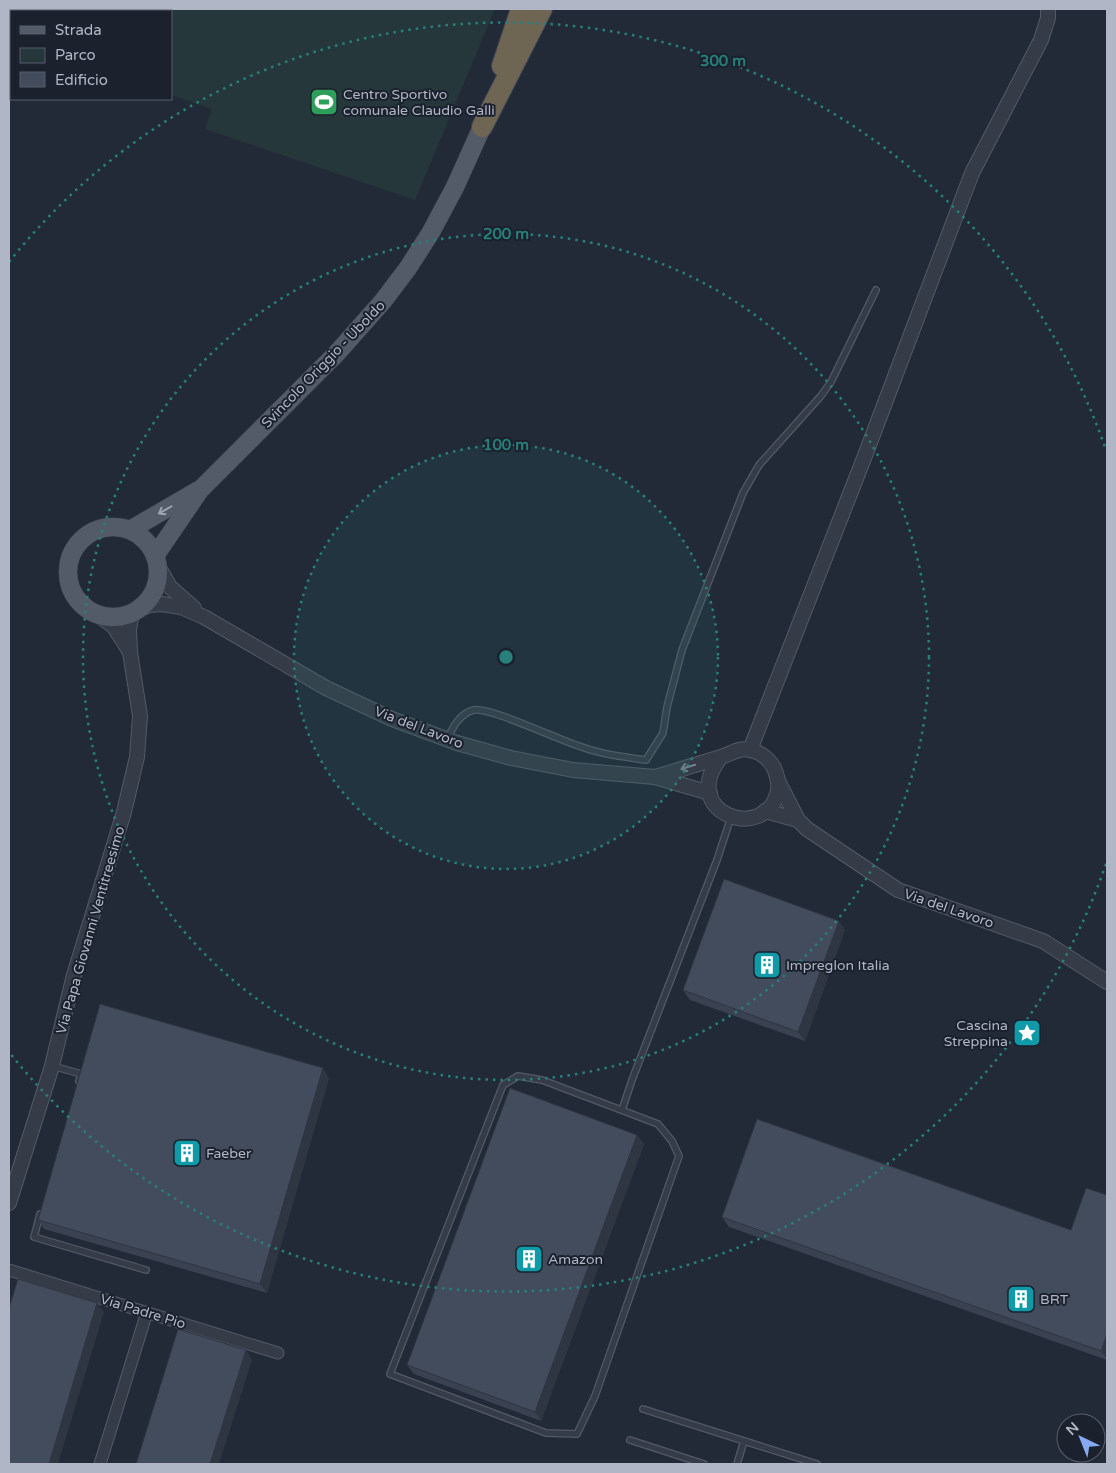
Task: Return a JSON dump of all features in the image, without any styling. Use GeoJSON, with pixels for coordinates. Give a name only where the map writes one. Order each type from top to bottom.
{"type":"FeatureCollection","features":[{"type":"Feature","properties":{"kind":"highway"},"geometry":{"type":"LineString","coordinates":[[482,127],[521,9]]}},
{"type":"Feature","properties":{"kind":"highway"},"geometry":{"type":"LineString","coordinates":[[482,127],[542,9]]}},
{"type":"Feature","properties":{"kind":"main road","name":"Svincolo Origgio - Uboldo"},"geometry":{"type":"LineString","coordinates":[[157,561],[200,490],[337,353],[383,301],[408,268],[431,232],[455,188],[531,9]]}},
{"type":"Feature","properties":{"kind":"main road","name":"Svincolo Origgio - Uboldo"},"geometry":{"type":"LineString","coordinates":[[130,530],[200,490]]}},
{"type":"Feature","properties":{"kind":"main road"},"geometry":{"type":"LineString","coordinates":[[110,527],[130,530],[136,533],[148,543],[157,561],[157,581],[151,596],[134,611],[117,616],[96,614],[82,604],[72,589],[68,572],[72,554],[80,541],[97,530],[110,527]]}},
{"type":"Feature","properties":{"kind":"street"},"geometry":{"type":"LineString","coordinates":[[750,750],[866,453],[972,173],[1041,40],[1048,18],[1048,9]]}},
{"type":"Feature","properties":{"kind":"street","name":"Via del Lavoro"},"geometry":{"type":"LineString","coordinates":[[157,561],[170,587],[204,617]]}},
{"type":"Feature","properties":{"kind":"street","name":"Via del Lavoro"},"geometry":{"type":"LineString","coordinates":[[134,611],[150,605],[170,604],[181,607],[204,617],[326,688],[392,719],[447,739],[511,758],[573,770],[652,777],[710,793]]}},
{"type":"Feature","properties":{"kind":"street","name":"Via Papa Giovanni Ventitreesimo"},"geometry":{"type":"LineString","coordinates":[[9,1203],[52,1066],[74,976],[124,812],[137,757],[140,716],[130,652],[129,630],[134,611]]}},
{"type":"Feature","properties":{"kind":"street","name":"Via Papa Giovanni Ventitreesimo"},"geometry":{"type":"LineString","coordinates":[[96,614],[114,627],[130,652]]}},
{"type":"Feature","properties":{"kind":"street","name":"Via del Lavoro"},"geometry":{"type":"LineString","coordinates":[[652,777],[721,757],[733,750],[750,750],[762,754],[771,763],[798,820],[806,829],[898,890],[1043,941],[1107,982]]}},
{"type":"Feature","properties":{"kind":"street"},"geometry":{"type":"LineString","coordinates":[[721,757],[712,768],[708,780],[710,793],[714,804],[731,817],[743,819],[756,816],[765,811],[773,802],[778,790],[778,781]]}},
{"type":"Feature","properties":{"kind":"street","name":"Via del Lavoro"},"geometry":{"type":"LineString","coordinates":[[765,811],[798,820]]}},
{"type":"Feature","properties":{"kind":"street","name":"Via Padre Pio"},"geometry":{"type":"LineString","coordinates":[[9,1270],[278,1353]]}},
{"type":"Feature","properties":{"kind":"street"},"geometry":{"type":"LineString","coordinates":[[100,1464],[147,1312]]}},
{"type":"Feature","properties":{"kind":"lane"},"geometry":{"type":"LineString","coordinates":[[646,760],[664,733],[667,707],[682,650],[743,493],[759,465],[820,397],[831,382],[876,290]]}},
{"type":"Feature","properties":{"kind":"lane"},"geometry":{"type":"LineString","coordinates":[[447,739],[460,718],[466,713],[477,710],[517,722],[595,751],[646,760]]}},
{"type":"Feature","properties":{"kind":"lane"},"geometry":{"type":"LineString","coordinates":[[646,760],[652,777]]}},
{"type":"Feature","properties":{"kind":"lane"},"geometry":{"type":"LineString","coordinates":[[622,1110],[731,817]]}},
{"type":"Feature","properties":{"kind":"lane"},"geometry":{"type":"LineString","coordinates":[[52,1066],[81,1074],[78,1084]]}},
{"type":"Feature","properties":{"kind":"lane"},"geometry":{"type":"LineString","coordinates":[[518,1076],[542,1080],[622,1110],[658,1124],[672,1140],[679,1156],[596,1396],[577,1434],[546,1433],[390,1374],[503,1085],[518,1076]]}},
{"type":"Feature","properties":{"kind":"lane"},"geometry":{"type":"LineString","coordinates":[[42,1209],[34,1238],[146,1270]]}},
{"type":"Feature","properties":{"kind":"lane"},"geometry":{"type":"LineString","coordinates":[[643,1409],[817,1464]]}},
{"type":"Feature","properties":{"kind":"lane"},"geometry":{"type":"LineString","coordinates":[[630,1440],[704,1464]]}},
{"type":"Feature","properties":{"kind":"lane"},"geometry":{"type":"LineString","coordinates":[[737,1464],[744,1441]]}},
{"type":"Feature","properties":{"kind":"green space","name":"Centro Sportivo comunale Claudio Galli"},"geometry":{"type":"Polygon","coordinates":[[[9,9],[495,9],[415,200],[205,129],[212,109],[172,95],[172,10],[10,10],[9,40],[9,9]]]}},
{"type":"Feature","properties":{"kind":"building"},"geometry":{"type":"Polygon","coordinates":[[[102,9],[121,9],[120,10],[102,9]]]}},
{"type":"Feature","properties":{"kind":"building","name":"Impreglon Italia"},"geometry":{"type":"Polygon","coordinates":[[[724,879],[839,921],[798,1032],[683,990],[724,879]]]}},
{"type":"Feature","properties":{"kind":"building","name":"Faeber"},"geometry":{"type":"Polygon","coordinates":[[[100,1004],[323,1068],[260,1284],[38,1220],[100,1004]]]}},
{"type":"Feature","properties":{"kind":"building","name":"Amazon"},"geometry":{"type":"Polygon","coordinates":[[[510,1088],[637,1135],[535,1412],[407,1365],[510,1088]]]}},
{"type":"Feature","properties":{"kind":"building","name":"BRT"},"geometry":{"type":"Polygon","coordinates":[[[757,1119],[1071,1230],[1086,1188],[1107,1195],[1107,1334],[1101,1351],[722,1217],[757,1119]]]}},
{"type":"Feature","properties":{"kind":"building"},"geometry":{"type":"Polygon","coordinates":[[[18,1279],[97,1303],[49,1464],[9,1464],[9,1308],[18,1279]]]}},
{"type":"Feature","properties":{"kind":"building"},"geometry":{"type":"Polygon","coordinates":[[[178,1329],[246,1350],[210,1464],[136,1464],[178,1329]]]}},
{"type":"Feature","properties":{"kind":"place","name":"Centro Sportivo comunale Claudio Galli"},"geometry":{"type":"Point","coordinates":[324,102]}},
{"type":"Feature","properties":{"kind":"place","name":"Impreglon Italia"},"geometry":{"type":"Point","coordinates":[767,965]}},
{"type":"Feature","properties":{"kind":"place","name":"Cascina Streppina"},"geometry":{"type":"Point","coordinates":[1027,1033]}},
{"type":"Feature","properties":{"kind":"place","name":"Faeber"},"geometry":{"type":"Point","coordinates":[187,1153]}},
{"type":"Feature","properties":{"kind":"place","name":"Amazon"},"geometry":{"type":"Point","coordinates":[529,1259]}},
{"type":"Feature","properties":{"kind":"place","name":"BRT"},"geometry":{"type":"Point","coordinates":[1021,1299]}}]}
